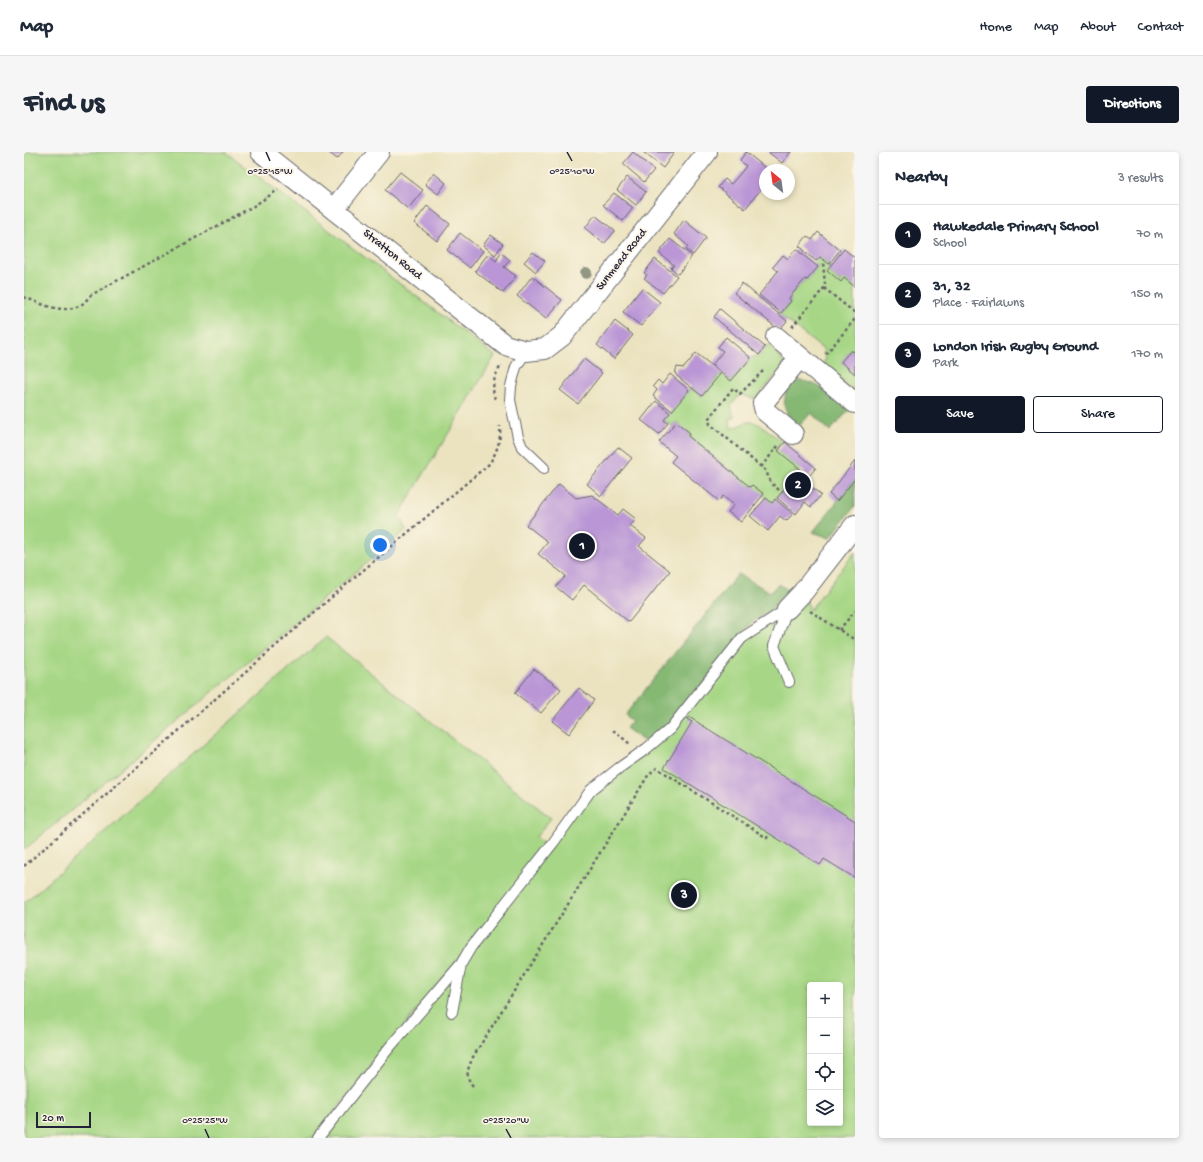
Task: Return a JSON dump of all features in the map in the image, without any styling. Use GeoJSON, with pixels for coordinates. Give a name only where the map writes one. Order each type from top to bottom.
{"type":"FeatureCollection","features":[{"type":"Feature","properties":{"kind":"street","name":"Stratton Road"},"geometry":{"type":"LineString","coordinates":[[261,152],[505,345],[526,351]]}},
{"type":"Feature","properties":{"kind":"street"},"geometry":{"type":"LineString","coordinates":[[334,209],[379,152]]}},
{"type":"Feature","properties":{"kind":"street","name":"Sunmead Road"},"geometry":{"type":"LineString","coordinates":[[526,351],[545,349],[562,336],[707,152]]}},
{"type":"Feature","properties":{"kind":"street"},"geometry":{"type":"LineString","coordinates":[[778,339],[855,403]]}},
{"type":"Feature","properties":{"kind":"street"},"geometry":{"type":"LineString","coordinates":[[792,433],[765,411],[763,403],[800,357]]}},
{"type":"Feature","properties":{"kind":"street"},"geometry":{"type":"LineString","coordinates":[[787,609],[803,592],[855,525]]}},
{"type":"Feature","properties":{"kind":"lane"},"geometry":{"type":"LineString","coordinates":[[526,351],[516,367],[511,386],[510,400],[518,437],[522,447],[544,468]]}},
{"type":"Feature","properties":{"kind":"lane"},"geometry":{"type":"LineString","coordinates":[[787,609],[774,646],[789,682]]}},
{"type":"Feature","properties":{"kind":"lane"},"geometry":{"type":"LineString","coordinates":[[318,1138],[389,1048],[461,964],[471,947],[553,843],[591,790],[670,729],[742,638],[787,609]]}},
{"type":"Feature","properties":{"kind":"lane"},"geometry":{"type":"LineString","coordinates":[[452,1012],[461,964]]}},
{"type":"Feature","properties":{"kind":"path"},"geometry":{"type":"LineString","coordinates":[[24,298],[54,309],[67,309],[80,306],[91,295],[252,207],[295,178]]}},
{"type":"Feature","properties":{"kind":"path"},"geometry":{"type":"LineString","coordinates":[[778,339],[824,288],[823,262]]}},
{"type":"Feature","properties":{"kind":"path"},"geometry":{"type":"LineString","coordinates":[[824,288],[855,313]]}},
{"type":"Feature","properties":{"kind":"path"},"geometry":{"type":"LineString","coordinates":[[823,358],[855,319]]}},
{"type":"Feature","properties":{"kind":"path"},"geometry":{"type":"LineString","coordinates":[[496,401],[493,393],[494,380],[503,361],[499,358],[505,345]]}},
{"type":"Feature","properties":{"kind":"path"},"geometry":{"type":"LineString","coordinates":[[24,866],[341,589],[489,464],[496,453],[500,433],[499,420]]}},
{"type":"Feature","properties":{"kind":"path"},"geometry":{"type":"LineString","coordinates":[[761,467],[792,433]]}},
{"type":"Feature","properties":{"kind":"path"},"geometry":{"type":"LineString","coordinates":[[803,592],[810,610],[855,640]]}},
{"type":"Feature","properties":{"kind":"path"},"geometry":{"type":"LineString","coordinates":[[839,630],[855,611]]}},
{"type":"Feature","properties":{"kind":"path"},"geometry":{"type":"LineString","coordinates":[[613,730],[640,753]]}},
{"type":"Feature","properties":{"kind":"path"},"geometry":{"type":"LineString","coordinates":[[474,1086],[469,1081],[467,1071],[473,1057],[649,774],[657,768],[767,838],[769,833]]}},
{"type":"Feature","properties":{"kind":"green space"},"geometry":{"type":"Polygon","coordinates":[[[24,152],[226,152],[495,356],[399,515],[406,530],[24,850],[24,152]]]}},
{"type":"Feature","properties":{"kind":"green space"},"geometry":{"type":"Polygon","coordinates":[[[820,257],[831,266],[827,271],[840,282],[844,278],[855,287],[855,350],[853,352],[851,350],[841,362],[855,374],[855,393],[823,364],[826,358],[823,354],[825,351],[780,315],[791,301],[789,298],[805,279],[807,280],[818,267],[814,263],[820,257]]]}},
{"type":"Feature","properties":{"kind":"green space"},"geometry":{"type":"Polygon","coordinates":[[[770,345],[783,361],[784,365],[757,398],[751,398],[740,394],[731,406],[734,418],[729,418],[731,428],[753,422],[766,429],[782,442],[776,449],[800,469],[772,503],[752,485],[750,487],[688,436],[690,433],[676,422],[672,426],[664,420],[691,388],[702,396],[721,373],[731,381],[751,358],[759,355],[765,347],[770,345]]]}},
{"type":"Feature","properties":{"kind":"green space"},"geometry":{"type":"Polygon","coordinates":[[[799,381],[819,387],[849,410],[830,431],[811,413],[800,425],[788,415],[784,405],[786,391],[790,385],[799,381]]]}},
{"type":"Feature","properties":{"kind":"green space"},"geometry":{"type":"Polygon","coordinates":[[[855,479],[855,506],[830,538],[813,532],[855,479]]]}},
{"type":"Feature","properties":{"kind":"green space"},"geometry":{"type":"Polygon","coordinates":[[[855,552],[855,1138],[318,1138],[591,790],[646,749],[742,638],[781,603],[803,592],[810,610],[855,552]]]}},
{"type":"Feature","properties":{"kind":"green space"},"geometry":{"type":"Polygon","coordinates":[[[738,574],[770,592],[779,584],[788,590],[767,613],[751,623],[670,725],[649,745],[626,728],[632,721],[625,715],[738,574]]]}},
{"type":"Feature","properties":{"kind":"green space"},"geometry":{"type":"Polygon","coordinates":[[[326,637],[551,818],[536,837],[545,845],[521,881],[313,1138],[24,1138],[24,903],[326,637]]]}},
{"type":"Feature","properties":{"kind":"building"},"geometry":{"type":"Polygon","coordinates":[[[328,152],[343,152],[337,159],[328,152]]]}},
{"type":"Feature","properties":{"kind":"building"},"geometry":{"type":"Polygon","coordinates":[[[633,152],[654,170],[644,182],[623,164],[633,152]]]}},
{"type":"Feature","properties":{"kind":"building"},"geometry":{"type":"Polygon","coordinates":[[[643,152],[673,152],[674,153],[663,168],[643,152]]]}},
{"type":"Feature","properties":{"kind":"building"},"geometry":{"type":"Polygon","coordinates":[[[746,152],[761,164],[759,164],[759,192],[745,209],[718,187],[725,179],[731,184],[739,175],[746,166],[740,160],[746,152]]]}},
{"type":"Feature","properties":{"kind":"building"},"geometry":{"type":"Polygon","coordinates":[[[768,152],[791,152],[782,163],[768,152]]]}},
{"type":"Feature","properties":{"kind":"building"},"geometry":{"type":"Polygon","coordinates":[[[400,172],[423,190],[408,209],[385,190],[400,172]]]}},
{"type":"Feature","properties":{"kind":"building"},"geometry":{"type":"Polygon","coordinates":[[[434,173],[446,183],[438,194],[425,184],[434,173]]]}},
{"type":"Feature","properties":{"kind":"building"},"geometry":{"type":"Polygon","coordinates":[[[627,177],[646,192],[636,205],[617,190],[627,177]]]}},
{"type":"Feature","properties":{"kind":"building"},"geometry":{"type":"Polygon","coordinates":[[[614,193],[633,208],[623,221],[603,205],[614,193]]]}},
{"type":"Feature","properties":{"kind":"building"},"geometry":{"type":"Polygon","coordinates":[[[427,206],[450,224],[437,241],[414,223],[427,206]]]}},
{"type":"Feature","properties":{"kind":"building"},"geometry":{"type":"Polygon","coordinates":[[[595,215],[615,231],[604,244],[585,228],[595,215]]]}},
{"type":"Feature","properties":{"kind":"building"},"geometry":{"type":"Polygon","coordinates":[[[684,220],[706,238],[693,255],[686,249],[688,246],[674,234],[684,220]]]}},
{"type":"Feature","properties":{"kind":"building"},"geometry":{"type":"Polygon","coordinates":[[[818,232],[840,250],[829,264],[820,257],[816,261],[799,246],[807,236],[812,240],[818,232]]]}},
{"type":"Feature","properties":{"kind":"building"},"geometry":{"type":"Polygon","coordinates":[[[460,233],[483,251],[470,268],[447,250],[460,233]]]}},
{"type":"Feature","properties":{"kind":"building"},"geometry":{"type":"Polygon","coordinates":[[[491,235],[503,244],[495,255],[483,245],[491,235]]]}},
{"type":"Feature","properties":{"kind":"building"},"geometry":{"type":"Polygon","coordinates":[[[670,239],[692,256],[678,274],[671,268],[674,265],[659,253],[670,239]]]}},
{"type":"Feature","properties":{"kind":"building"},"geometry":{"type":"Polygon","coordinates":[[[796,249],[818,267],[807,280],[805,279],[789,298],[791,301],[781,313],[759,295],[778,271],[773,267],[783,255],[788,259],[796,249]]]}},
{"type":"Feature","properties":{"kind":"building"},"geometry":{"type":"Polygon","coordinates":[[[844,249],[855,258],[855,287],[844,278],[841,282],[827,270],[844,249]]]}},
{"type":"Feature","properties":{"kind":"building"},"geometry":{"type":"Polygon","coordinates":[[[533,252],[545,261],[536,272],[524,262],[533,252]]]}},
{"type":"Feature","properties":{"kind":"building"},"geometry":{"type":"Polygon","coordinates":[[[501,253],[510,260],[504,267],[516,276],[503,293],[475,271],[488,254],[496,261],[501,253]]]}},
{"type":"Feature","properties":{"kind":"building"},"geometry":{"type":"Polygon","coordinates":[[[655,259],[677,276],[663,293],[644,278],[647,275],[644,273],[655,259]]]}},
{"type":"Feature","properties":{"kind":"building"},"geometry":{"type":"Polygon","coordinates":[[[532,276],[562,300],[546,319],[517,296],[532,276]]]}},
{"type":"Feature","properties":{"kind":"building"},"geometry":{"type":"Polygon","coordinates":[[[742,283],[787,321],[779,330],[734,293],[742,283]]]}},
{"type":"Feature","properties":{"kind":"building"},"geometry":{"type":"Polygon","coordinates":[[[642,288],[660,302],[641,326],[623,312],[642,288]]]}},
{"type":"Feature","properties":{"kind":"building"},"geometry":{"type":"Polygon","coordinates":[[[720,309],[765,347],[759,355],[714,317],[720,309]]]}},
{"type":"Feature","properties":{"kind":"building"},"geometry":{"type":"Polygon","coordinates":[[[615,321],[633,335],[614,359],[597,345],[615,321]]]}},
{"type":"Feature","properties":{"kind":"building"},"geometry":{"type":"Polygon","coordinates":[[[726,337],[751,358],[731,381],[712,365],[723,351],[718,347],[726,337]]]}},
{"type":"Feature","properties":{"kind":"building"},"geometry":{"type":"Polygon","coordinates":[[[851,350],[853,352],[855,350],[855,374],[841,362],[851,350]]]}},
{"type":"Feature","properties":{"kind":"building"},"geometry":{"type":"Polygon","coordinates":[[[696,353],[721,373],[702,396],[675,373],[677,367],[684,368],[696,353]]]}},
{"type":"Feature","properties":{"kind":"building"},"geometry":{"type":"Polygon","coordinates":[[[584,359],[602,373],[578,404],[560,390],[584,359]]]}},
{"type":"Feature","properties":{"kind":"building"},"geometry":{"type":"Polygon","coordinates":[[[670,374],[689,390],[672,411],[653,396],[657,390],[653,386],[658,380],[662,384],[670,374]]]}},
{"type":"Feature","properties":{"kind":"building"},"geometry":{"type":"Polygon","coordinates":[[[656,401],[670,413],[664,420],[668,423],[659,434],[641,420],[656,401]]]}},
{"type":"Feature","properties":{"kind":"building"},"geometry":{"type":"Polygon","coordinates":[[[676,422],[690,433],[688,436],[750,487],[752,485],[764,494],[741,522],[728,512],[734,505],[723,496],[719,501],[671,462],[676,456],[659,442],[676,422]]]}},
{"type":"Feature","properties":{"kind":"building"},"geometry":{"type":"Polygon","coordinates":[[[785,442],[816,468],[809,476],[778,451],[785,442]]]}},
{"type":"Feature","properties":{"kind":"building"},"geometry":{"type":"Polygon","coordinates":[[[618,447],[632,458],[601,496],[587,484],[618,447]]]}},
{"type":"Feature","properties":{"kind":"building"},"geometry":{"type":"Polygon","coordinates":[[[855,461],[855,479],[837,501],[829,494],[855,461]]]}},
{"type":"Feature","properties":{"kind":"building"},"geometry":{"type":"Polygon","coordinates":[[[796,475],[821,495],[811,507],[805,502],[796,514],[777,498],[796,475]]]}},
{"type":"Feature","properties":{"kind":"building"},"geometry":{"type":"Polygon","coordinates":[[[559,484],[576,498],[592,495],[618,515],[623,509],[636,519],[630,526],[646,538],[639,546],[670,571],[629,622],[584,585],[572,600],[556,587],[566,576],[538,554],[548,542],[526,525],[559,484]]]}},
{"type":"Feature","properties":{"kind":"building"},"geometry":{"type":"Polygon","coordinates":[[[766,498],[772,503],[775,499],[793,514],[786,521],[780,516],[768,531],[750,516],[766,498]]]}},
{"type":"Feature","properties":{"kind":"building"},"geometry":{"type":"Polygon","coordinates":[[[534,669],[561,689],[541,713],[515,693],[534,669]]]}},
{"type":"Feature","properties":{"kind":"building"},"geometry":{"type":"Polygon","coordinates":[[[579,688],[594,700],[569,734],[552,721],[579,688]]]}},
{"type":"Feature","properties":{"kind":"building"},"geometry":{"type":"Polygon","coordinates":[[[689,717],[855,821],[855,878],[824,859],[820,865],[664,768],[692,722],[687,719],[689,717]]]}},
{"type":"Feature","properties":{"kind":"place","name":"31, 32"},"geometry":{"type":"Point","coordinates":[798,485]}},
{"type":"Feature","properties":{"kind":"place","name":"Hawkedale Primary School"},"geometry":{"type":"Point","coordinates":[582,546]}},
{"type":"Feature","properties":{"kind":"place","name":"London Irish Rugby Ground"},"geometry":{"type":"Point","coordinates":[684,895]}}]}
